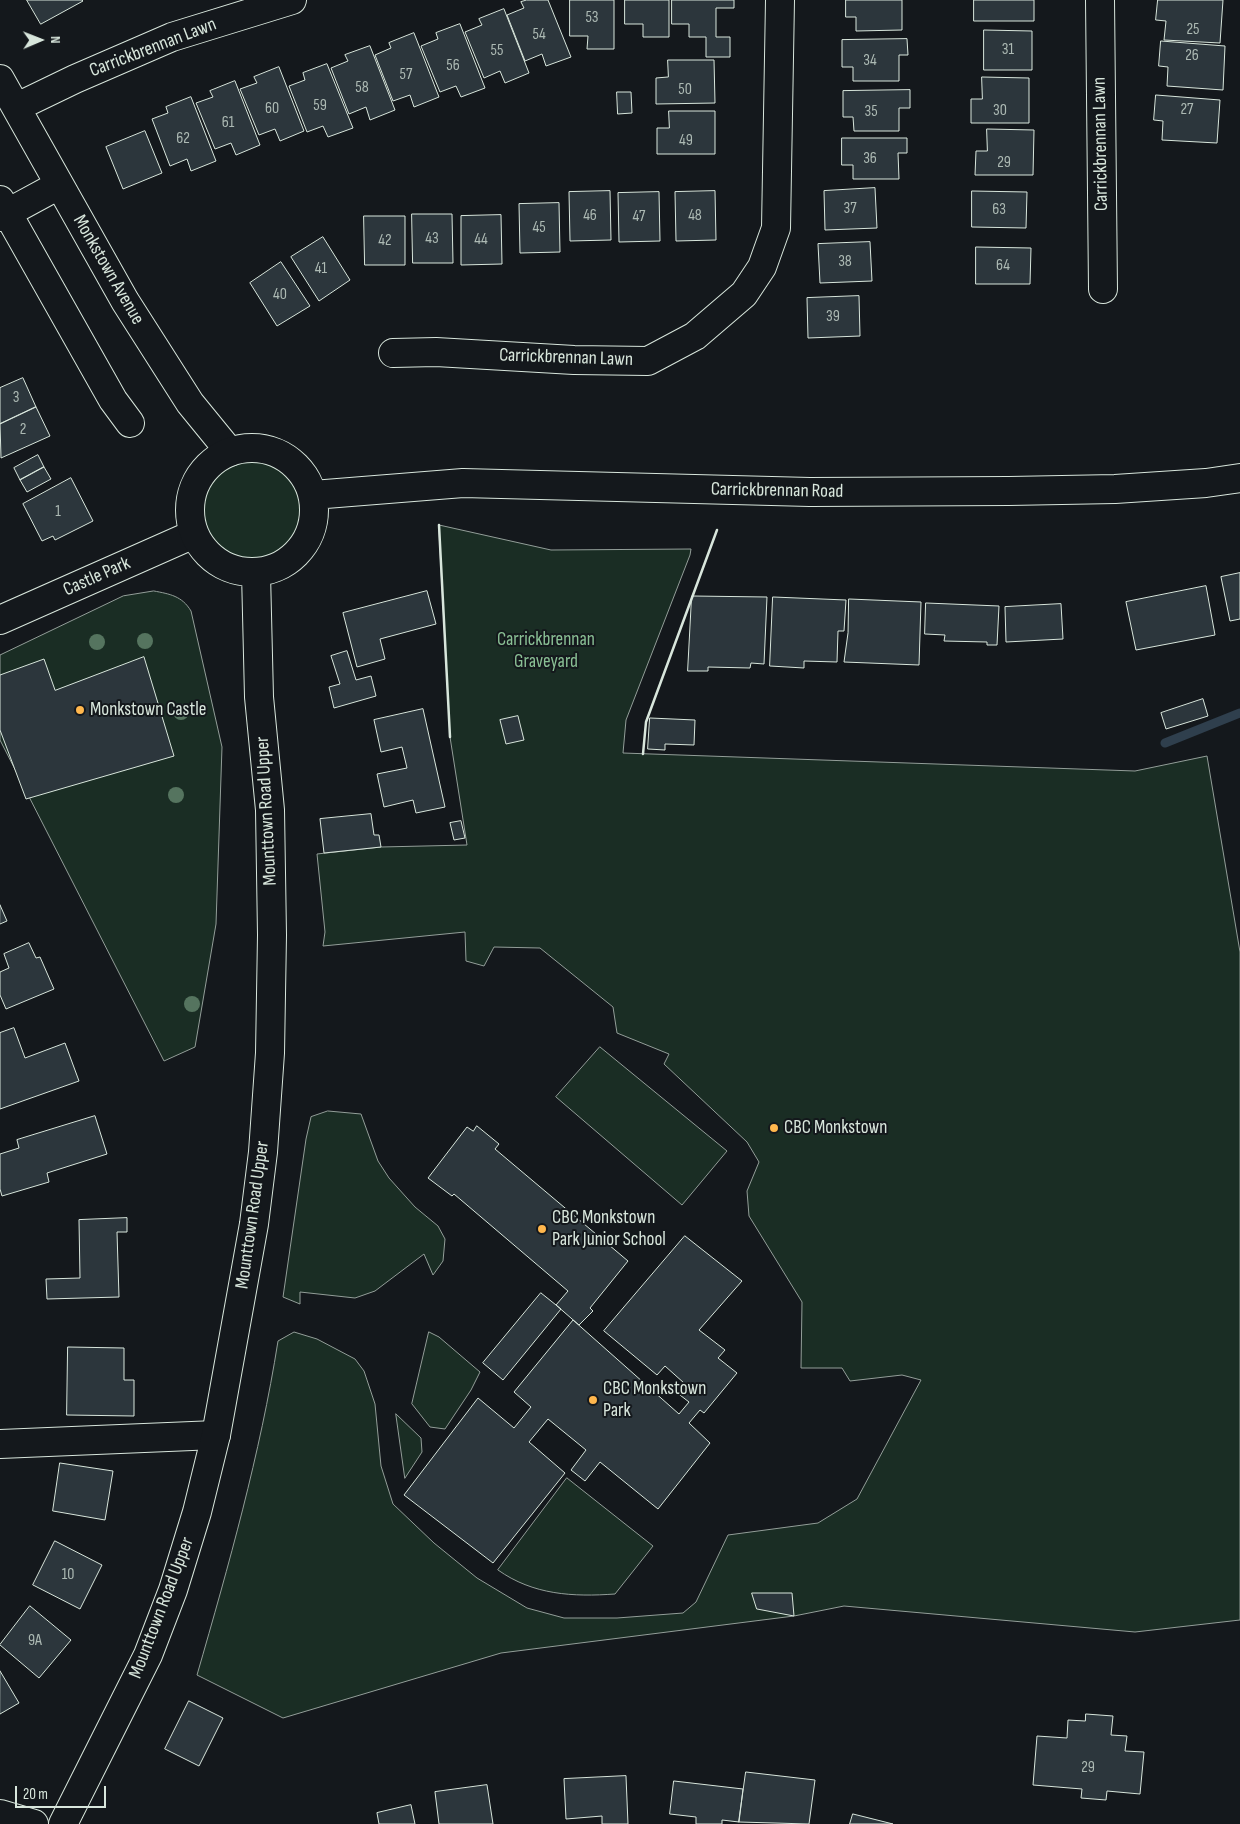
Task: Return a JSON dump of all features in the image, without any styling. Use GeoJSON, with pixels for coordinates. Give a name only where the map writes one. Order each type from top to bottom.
{"type":"FeatureCollection","features":[{"type":"Feature","properties":{"kind":"main road","name":"Carrickbrennan Lawn"},"geometry":{"type":"LineString","coordinates":[[17,107],[75,79],[172,37],[292,0]]}},
{"type":"Feature","properties":{"kind":"main road","name":"Carrickbrennan Lawn"},"geometry":{"type":"LineString","coordinates":[[393,353],[436,352],[574,360],[648,361],[694,336],[744,294],[762,267],[776,228],[780,0]]}},
{"type":"Feature","properties":{"kind":"main road","name":"Carrickbrennan Lawn"},"geometry":{"type":"LineString","coordinates":[[1100,0],[1103,289]]}},
{"type":"Feature","properties":{"kind":"main road","name":"Monkstown Avenue"},"geometry":{"type":"LineString","coordinates":[[0,79],[140,325],[190,403],[230,452]]}},
{"type":"Feature","properties":{"kind":"main road"},"geometry":{"type":"LineString","coordinates":[[59,185],[3,210],[113,400],[130,423]]}},
{"type":"Feature","properties":{"kind":"main road"},"geometry":{"type":"LineString","coordinates":[[258,448],[270,450],[285,457],[297,466],[307,480],[313,495],[315,518],[305,544],[295,557],[278,568],[256,573],[228,568],[210,557],[194,534],[190,517],[193,491],[207,467],[230,452],[258,448]]}},
{"type":"Feature","properties":{"kind":"main road","name":"Carrickbrennan Road"},"geometry":{"type":"LineString","coordinates":[[313,495],[463,483],[810,492],[1009,491],[1124,489],[1206,483],[1240,478]]}},
{"type":"Feature","properties":{"kind":"main road","name":"Castle Park"},"geometry":{"type":"LineString","coordinates":[[0,620],[194,534]]}},
{"type":"Feature","properties":{"kind":"main road","name":"Mounttown Road Upper"},"geometry":{"type":"LineString","coordinates":[[63,1824],[148,1655],[178,1572],[197,1512],[216,1435],[254,1224],[263,1152],[270,1053],[272,935],[270,810],[260,697],[256,573]]}},
{"type":"Feature","properties":{"kind":"main road"},"geometry":{"type":"LineString","coordinates":[[0,1444],[216,1435]]}},
{"type":"Feature","properties":{"kind":"main road"},"geometry":{"type":"LineString","coordinates":[[0,1814],[34,1824]]}},
{"type":"Feature","properties":{"kind":"green space"},"geometry":{"type":"Polygon","coordinates":[[[252,458],[272,462],[289,473],[300,490],[304,510],[300,530],[289,547],[272,558],[252,562],[232,558],[215,547],[204,530],[200,510],[204,490],[215,473],[232,462],[252,458]]]}},
{"type":"Feature","properties":{"kind":"green space","name":"CBC Monkstown"},"geometry":{"type":"Polygon","coordinates":[[[439,525],[551,550],[691,549],[626,720],[623,753],[1135,771],[1207,756],[1240,952],[1240,1620],[1135,1632],[844,1606],[794,1616],[501,1653],[283,1718],[197,1675],[253,1468],[278,1341],[294,1332],[317,1339],[355,1359],[364,1371],[375,1404],[381,1466],[393,1504],[434,1543],[477,1578],[527,1608],[564,1618],[617,1618],[683,1613],[696,1602],[728,1535],[818,1523],[857,1499],[921,1380],[902,1375],[850,1381],[842,1368],[801,1368],[802,1302],[749,1216],[747,1191],[759,1162],[747,1142],[664,1064],[669,1054],[617,1033],[613,1007],[540,948],[494,947],[484,966],[466,961],[465,932],[323,946],[325,932],[317,854],[381,847],[467,845],[450,737],[439,525]]]}},
{"type":"Feature","properties":{"kind":"green space"},"geometry":{"type":"Polygon","coordinates":[[[154,591],[180,599],[191,611],[222,747],[216,924],[195,1047],[164,1061],[0,740],[0,655],[123,596],[154,591]]]}},
{"type":"Feature","properties":{"kind":"green space"},"geometry":{"type":"Polygon","coordinates":[[[600,1047],[727,1151],[682,1205],[556,1097],[600,1047]]]}},
{"type":"Feature","properties":{"kind":"green space"},"geometry":{"type":"Polygon","coordinates":[[[328,1111],[361,1114],[378,1161],[389,1178],[415,1207],[438,1226],[445,1239],[443,1261],[433,1275],[424,1254],[375,1291],[355,1298],[300,1292],[300,1304],[283,1297],[306,1139],[311,1117],[328,1111]]]}},
{"type":"Feature","properties":{"kind":"green space"},"geometry":{"type":"Polygon","coordinates":[[[429,1332],[439,1337],[480,1372],[471,1390],[445,1429],[430,1427],[412,1404],[429,1332]]]}},
{"type":"Feature","properties":{"kind":"green space"},"geometry":{"type":"Polygon","coordinates":[[[396,1414],[421,1438],[422,1452],[405,1478],[396,1414]]]}},
{"type":"Feature","properties":{"kind":"green space"},"geometry":{"type":"Polygon","coordinates":[[[567,1478],[653,1546],[615,1594],[584,1595],[539,1589],[525,1585],[498,1570],[567,1478]]]}},
{"type":"Feature","properties":{"kind":"building"},"geometry":{"type":"Polygon","coordinates":[[[27,0],[82,0],[83,1],[41,24],[27,0]]]}},
{"type":"Feature","properties":{"kind":"building"},"geometry":{"type":"Polygon","coordinates":[[[527,0],[548,0],[571,57],[546,66],[542,54],[525,61],[507,15],[524,8],[521,2],[527,0]]]}},
{"type":"Feature","properties":{"kind":"building"},"geometry":{"type":"Polygon","coordinates":[[[570,0],[614,0],[614,49],[587,49],[588,36],[570,36],[570,0]]]}},
{"type":"Feature","properties":{"kind":"building"},"geometry":{"type":"Polygon","coordinates":[[[625,0],[669,0],[669,37],[643,37],[643,24],[625,24],[625,0]]]}},
{"type":"Feature","properties":{"kind":"building"},"geometry":{"type":"Polygon","coordinates":[[[672,0],[734,0],[734,8],[716,8],[716,37],[730,37],[730,57],[706,57],[706,37],[689,37],[689,24],[672,24],[672,0]]]}},
{"type":"Feature","properties":{"kind":"building"},"geometry":{"type":"Polygon","coordinates":[[[846,0],[902,0],[902,30],[856,31],[856,17],[846,17],[846,0]]]}},
{"type":"Feature","properties":{"kind":"building"},"geometry":{"type":"Polygon","coordinates":[[[974,0],[1034,0],[1034,21],[974,21],[974,0]]]}},
{"type":"Feature","properties":{"kind":"building"},"geometry":{"type":"Polygon","coordinates":[[[1158,0],[1223,0],[1220,43],[1164,40],[1166,21],[1156,20],[1158,0]]]}},
{"type":"Feature","properties":{"kind":"building"},"geometry":{"type":"Polygon","coordinates":[[[504,9],[529,73],[505,83],[500,71],[484,78],[465,32],[482,25],[479,19],[504,9]]]}},
{"type":"Feature","properties":{"kind":"building"},"geometry":{"type":"Polygon","coordinates":[[[460,24],[485,88],[461,97],[456,86],[440,92],[421,46],[438,39],[436,33],[460,24]]]}},
{"type":"Feature","properties":{"kind":"building"},"geometry":{"type":"Polygon","coordinates":[[[984,30],[1032,31],[1032,70],[984,70],[984,30]]]}},
{"type":"Feature","properties":{"kind":"building"},"geometry":{"type":"Polygon","coordinates":[[[414,33],[439,97],[414,107],[410,95],[393,101],[375,55],[391,48],[389,43],[414,33]]]}},
{"type":"Feature","properties":{"kind":"building"},"geometry":{"type":"Polygon","coordinates":[[[907,39],[908,55],[899,55],[899,81],[853,81],[853,67],[842,67],[842,40],[907,39]]]}},
{"type":"Feature","properties":{"kind":"building"},"geometry":{"type":"Polygon","coordinates":[[[1161,41],[1225,46],[1223,90],[1167,86],[1168,67],[1159,66],[1161,41]]]}},
{"type":"Feature","properties":{"kind":"building"},"geometry":{"type":"Polygon","coordinates":[[[370,46],[395,110],[370,120],[366,107],[349,114],[331,68],[348,61],[345,55],[370,46]]]}},
{"type":"Feature","properties":{"kind":"building"},"geometry":{"type":"Polygon","coordinates":[[[668,60],[714,60],[715,103],[656,104],[656,78],[668,77],[668,60]]]}},
{"type":"Feature","properties":{"kind":"building"},"geometry":{"type":"Polygon","coordinates":[[[327,64],[353,128],[328,137],[323,126],[307,132],[289,86],[305,80],[303,73],[327,64]]]}},
{"type":"Feature","properties":{"kind":"building"},"geometry":{"type":"Polygon","coordinates":[[[279,67],[304,131],[280,141],[275,129],[259,135],[240,89],[257,83],[254,77],[279,67]]]}},
{"type":"Feature","properties":{"kind":"building"},"geometry":{"type":"Polygon","coordinates":[[[982,77],[1029,78],[1029,123],[971,123],[971,99],[982,99],[982,77]]]}},
{"type":"Feature","properties":{"kind":"building"},"geometry":{"type":"Polygon","coordinates":[[[235,81],[260,145],[236,155],[231,143],[215,149],[196,103],[213,97],[210,91],[235,81]]]}},
{"type":"Feature","properties":{"kind":"building"},"geometry":{"type":"Polygon","coordinates":[[[910,90],[910,108],[899,108],[899,131],[854,131],[853,117],[843,117],[843,91],[910,90]]]}},
{"type":"Feature","properties":{"kind":"building"},"geometry":{"type":"Polygon","coordinates":[[[617,92],[631,92],[632,113],[618,114],[617,92]]]}},
{"type":"Feature","properties":{"kind":"building"},"geometry":{"type":"Polygon","coordinates":[[[1156,95],[1220,100],[1217,143],[1162,140],[1163,121],[1154,120],[1156,95]]]}},
{"type":"Feature","properties":{"kind":"building"},"geometry":{"type":"Polygon","coordinates":[[[191,97],[216,161],[191,171],[187,159],[170,166],[152,119],[168,113],[166,107],[191,97]]]}},
{"type":"Feature","properties":{"kind":"building"},"geometry":{"type":"Polygon","coordinates":[[[669,111],[715,111],[715,154],[657,154],[657,128],[669,128],[669,111]]]}},
{"type":"Feature","properties":{"kind":"building"},"geometry":{"type":"Polygon","coordinates":[[[987,129],[1034,130],[1033,175],[975,175],[976,151],[987,151],[987,129]]]}},
{"type":"Feature","properties":{"kind":"building"},"geometry":{"type":"Polygon","coordinates":[[[145,131],[162,173],[123,189],[106,147],[145,131]]]}},
{"type":"Feature","properties":{"kind":"building"},"geometry":{"type":"Polygon","coordinates":[[[842,138],[907,138],[907,153],[898,153],[899,179],[853,179],[853,165],[842,165],[842,138]]]}},
{"type":"Feature","properties":{"kind":"building"},"geometry":{"type":"Polygon","coordinates":[[[875,188],[877,228],[825,230],[824,191],[875,188]]]}},
{"type":"Feature","properties":{"kind":"building"},"geometry":{"type":"Polygon","coordinates":[[[610,191],[611,240],[570,241],[569,192],[610,191]]]}},
{"type":"Feature","properties":{"kind":"building"},"geometry":{"type":"Polygon","coordinates":[[[715,191],[716,240],[676,241],[675,192],[715,191]]]}},
{"type":"Feature","properties":{"kind":"building"},"geometry":{"type":"Polygon","coordinates":[[[972,191],[1027,192],[1026,228],[972,227],[972,191]]]}},
{"type":"Feature","properties":{"kind":"building"},"geometry":{"type":"Polygon","coordinates":[[[659,192],[660,241],[619,242],[618,193],[659,192]]]}},
{"type":"Feature","properties":{"kind":"building"},"geometry":{"type":"Polygon","coordinates":[[[559,203],[560,252],[520,253],[519,204],[559,203]]]}},
{"type":"Feature","properties":{"kind":"building"},"geometry":{"type":"Polygon","coordinates":[[[412,214],[452,214],[453,263],[413,263],[412,214]]]}},
{"type":"Feature","properties":{"kind":"building"},"geometry":{"type":"Polygon","coordinates":[[[501,215],[502,264],[461,265],[461,216],[501,215]]]}},
{"type":"Feature","properties":{"kind":"building"},"geometry":{"type":"Polygon","coordinates":[[[364,216],[405,216],[405,265],[365,265],[364,216]]]}},
{"type":"Feature","properties":{"kind":"building"},"geometry":{"type":"Polygon","coordinates":[[[323,237],[350,280],[319,301],[291,257],[323,237]]]}},
{"type":"Feature","properties":{"kind":"building"},"geometry":{"type":"Polygon","coordinates":[[[870,242],[872,281],[820,283],[818,244],[870,242]]]}},
{"type":"Feature","properties":{"kind":"building"},"geometry":{"type":"Polygon","coordinates":[[[976,247],[1031,248],[1030,284],[976,284],[976,247]]]}},
{"type":"Feature","properties":{"kind":"building"},"geometry":{"type":"Polygon","coordinates":[[[281,262],[310,306],[277,326],[250,283],[281,262]]]}},
{"type":"Feature","properties":{"kind":"building"},"geometry":{"type":"Polygon","coordinates":[[[859,296],[860,336],[808,338],[807,298],[859,296]]]}},
{"type":"Feature","properties":{"kind":"building"},"geometry":{"type":"Polygon","coordinates":[[[23,378],[36,407],[0,424],[0,388],[23,378]]]}},
{"type":"Feature","properties":{"kind":"building"},"geometry":{"type":"Polygon","coordinates":[[[36,407],[50,436],[1,458],[0,424],[36,407]]]}},
{"type":"Feature","properties":{"kind":"building"},"geometry":{"type":"Polygon","coordinates":[[[38,455],[44,467],[20,480],[14,468],[38,455]]]}},
{"type":"Feature","properties":{"kind":"building"},"geometry":{"type":"Polygon","coordinates":[[[44,467],[51,479],[27,492],[20,480],[44,467]]]}},
{"type":"Feature","properties":{"kind":"building"},"geometry":{"type":"Polygon","coordinates":[[[71,478],[93,521],[55,540],[53,536],[42,541],[23,504],[71,478]]]}},
{"type":"Feature","properties":{"kind":"building"},"geometry":{"type":"Polygon","coordinates":[[[1240,573],[1240,619],[1230,621],[1221,577],[1240,573]]]}},
{"type":"Feature","properties":{"kind":"building"},"geometry":{"type":"Polygon","coordinates":[[[1206,586],[1215,635],[1136,650],[1126,602],[1206,586]]]}},
{"type":"Feature","properties":{"kind":"building"},"geometry":{"type":"Polygon","coordinates":[[[427,591],[436,624],[380,639],[385,659],[357,667],[343,613],[427,591]]]}},
{"type":"Feature","properties":{"kind":"building"},"geometry":{"type":"Polygon","coordinates":[[[692,596],[767,597],[764,664],[751,663],[750,668],[708,667],[708,671],[688,671],[692,596]]]}},
{"type":"Feature","properties":{"kind":"building"},"geometry":{"type":"Polygon","coordinates":[[[773,597],[846,600],[844,631],[838,631],[837,662],[804,661],[804,668],[770,666],[773,597]]]}},
{"type":"Feature","properties":{"kind":"building"},"geometry":{"type":"Polygon","coordinates":[[[849,599],[921,602],[919,665],[844,662],[848,633],[849,599]]]}},
{"type":"Feature","properties":{"kind":"building"},"geometry":{"type":"Polygon","coordinates":[[[926,603],[999,606],[997,645],[987,645],[987,642],[944,641],[945,635],[925,634],[926,603]]]}},
{"type":"Feature","properties":{"kind":"building"},"geometry":{"type":"Polygon","coordinates":[[[1061,604],[1063,639],[1006,642],[1005,607],[1061,604]]]}},
{"type":"Feature","properties":{"kind":"building"},"geometry":{"type":"Polygon","coordinates":[[[347,651],[356,680],[371,676],[376,696],[334,708],[329,687],[340,684],[331,656],[347,651]]]}},
{"type":"Feature","properties":{"kind":"building","name":"Monkstown Castle"},"geometry":{"type":"Polygon","coordinates":[[[144,657],[174,756],[26,799],[0,730],[0,675],[44,659],[55,690],[144,657]]]}},
{"type":"Feature","properties":{"kind":"building"},"geometry":{"type":"Polygon","coordinates":[[[1203,699],[1208,716],[1166,729],[1161,713],[1203,699]]]}},
{"type":"Feature","properties":{"kind":"building"},"geometry":{"type":"Polygon","coordinates":[[[423,709],[445,807],[416,813],[413,800],[384,807],[377,774],[407,768],[402,747],[381,752],[374,720],[423,709]]]}},
{"type":"Feature","properties":{"kind":"building"},"geometry":{"type":"Polygon","coordinates":[[[518,716],[524,740],[506,744],[500,720],[518,716]]]}},
{"type":"Feature","properties":{"kind":"building"},"geometry":{"type":"Polygon","coordinates":[[[650,718],[695,720],[694,745],[665,744],[665,750],[648,749],[650,718]]]}},
{"type":"Feature","properties":{"kind":"building"},"geometry":{"type":"Polygon","coordinates":[[[371,814],[374,835],[379,835],[381,847],[324,853],[320,819],[371,814]]]}},
{"type":"Feature","properties":{"kind":"building"},"geometry":{"type":"Polygon","coordinates":[[[461,821],[465,838],[454,840],[450,823],[461,821]]]}},
{"type":"Feature","properties":{"kind":"building"},"geometry":{"type":"Polygon","coordinates":[[[0,905],[7,921],[0,924],[0,905]]]}},
{"type":"Feature","properties":{"kind":"building"},"geometry":{"type":"Polygon","coordinates":[[[29,943],[36,958],[40,957],[54,989],[6,1009],[0,995],[0,972],[9,968],[4,954],[29,943]]]}},
{"type":"Feature","properties":{"kind":"building"},"geometry":{"type":"Polygon","coordinates":[[[14,1028],[25,1058],[65,1043],[79,1081],[0,1109],[0,1033],[14,1028]]]}},
{"type":"Feature","properties":{"kind":"building"},"geometry":{"type":"Polygon","coordinates":[[[95,1116],[107,1154],[47,1173],[49,1182],[2,1196],[0,1189],[0,1154],[19,1148],[17,1140],[95,1116]]]}},
{"type":"Feature","properties":{"kind":"building","name":"CBC Monkstown Park Junior School"},"geometry":{"type":"Polygon","coordinates":[[[477,1126],[499,1144],[495,1149],[628,1261],[590,1308],[593,1311],[579,1325],[556,1305],[568,1291],[454,1194],[452,1196],[428,1178],[467,1127],[473,1131],[477,1126]]]}},
{"type":"Feature","properties":{"kind":"building"},"geometry":{"type":"Polygon","coordinates":[[[127,1218],[127,1232],[117,1232],[119,1297],[47,1299],[46,1279],[80,1278],[79,1220],[127,1218]]]}},
{"type":"Feature","properties":{"kind":"building","name":"CBC Monkstown Park"},"geometry":{"type":"Polygon","coordinates":[[[685,1236],[742,1281],[699,1330],[725,1350],[718,1358],[737,1373],[704,1413],[700,1410],[689,1423],[710,1443],[658,1509],[600,1462],[585,1481],[571,1470],[586,1450],[548,1419],[529,1442],[565,1473],[493,1563],[404,1495],[478,1398],[514,1428],[531,1407],[514,1392],[573,1320],[679,1414],[689,1402],[676,1392],[684,1383],[665,1366],[657,1375],[604,1331],[685,1236]]]}},
{"type":"Feature","properties":{"kind":"building"},"geometry":{"type":"Polygon","coordinates":[[[541,1293],[561,1309],[503,1380],[483,1363],[541,1293]]]}},
{"type":"Feature","properties":{"kind":"building"},"geometry":{"type":"Polygon","coordinates":[[[68,1347],[124,1348],[124,1380],[134,1380],[134,1416],[67,1415],[68,1347]]]}},
{"type":"Feature","properties":{"kind":"building"},"geometry":{"type":"Polygon","coordinates":[[[60,1463],[113,1471],[105,1520],[53,1511],[60,1463]]]}},
{"type":"Feature","properties":{"kind":"building"},"geometry":{"type":"Polygon","coordinates":[[[55,1541],[102,1565],[80,1609],[33,1585],[55,1541]]]}},
{"type":"Feature","properties":{"kind":"building"},"geometry":{"type":"Polygon","coordinates":[[[752,1593],[792,1593],[794,1616],[757,1609],[752,1593]]]}},
{"type":"Feature","properties":{"kind":"building"},"geometry":{"type":"Polygon","coordinates":[[[30,1606],[71,1640],[39,1678],[0,1645],[30,1606]]]}},
{"type":"Feature","properties":{"kind":"building"},"geometry":{"type":"Polygon","coordinates":[[[0,1671],[19,1703],[0,1714],[0,1671]]]}},
{"type":"Feature","properties":{"kind":"building"},"geometry":{"type":"Polygon","coordinates":[[[189,1701],[223,1718],[199,1766],[165,1749],[189,1701]]]}},
{"type":"Feature","properties":{"kind":"building"},"geometry":{"type":"Polygon","coordinates":[[[1086,1714],[1113,1716],[1111,1735],[1127,1736],[1125,1751],[1144,1752],[1140,1794],[1107,1791],[1106,1800],[1081,1798],[1082,1789],[1033,1785],[1037,1736],[1067,1738],[1068,1720],[1085,1721],[1086,1714]]]}},
{"type":"Feature","properties":{"kind":"building"},"geometry":{"type":"Polygon","coordinates":[[[746,1772],[815,1780],[809,1824],[739,1822],[746,1772]]]}},
{"type":"Feature","properties":{"kind":"building"},"geometry":{"type":"Polygon","coordinates":[[[626,1776],[628,1824],[602,1824],[602,1816],[566,1819],[564,1779],[626,1776]]]}},
{"type":"Feature","properties":{"kind":"building"},"geometry":{"type":"Polygon","coordinates":[[[674,1781],[743,1789],[739,1822],[722,1820],[722,1824],[696,1824],[696,1817],[670,1814],[674,1781]]]}},
{"type":"Feature","properties":{"kind":"building"},"geometry":{"type":"Polygon","coordinates":[[[487,1785],[493,1824],[439,1824],[435,1792],[487,1785]]]}},
{"type":"Feature","properties":{"kind":"building"},"geometry":{"type":"Polygon","coordinates":[[[411,1805],[415,1824],[379,1824],[377,1813],[411,1805]]]}},
{"type":"Feature","properties":{"kind":"building"},"geometry":{"type":"Polygon","coordinates":[[[853,1814],[893,1824],[850,1824],[853,1814]]]}},
{"type":"Feature","properties":{"kind":"waterway"},"geometry":{"type":"LineString","coordinates":[[1165,743],[1240,713]]}},
{"type":"Feature","properties":{"kind":"wall"},"geometry":{"type":"LineString","coordinates":[[439,525],[450,737]]}},
{"type":"Feature","properties":{"kind":"wall"},"geometry":{"type":"LineString","coordinates":[[643,754],[646,722],[717,530]]}},
{"type":"Feature","properties":{"kind":"place","name":"Monkstown Castle"},"geometry":{"type":"Point","coordinates":[80,710]}},
{"type":"Feature","properties":{"kind":"place","name":"CBC Monkstown"},"geometry":{"type":"Point","coordinates":[774,1128]}},
{"type":"Feature","properties":{"kind":"place","name":"CBC Monkstown Park Junior School"},"geometry":{"type":"Point","coordinates":[542,1229]}},
{"type":"Feature","properties":{"kind":"place","name":"CBC Monkstown Park"},"geometry":{"type":"Point","coordinates":[593,1400]}},
{"type":"Feature","properties":{"kind":"park label","name":"Carrickbrennan Graveyard"},"geometry":{"type":"Point","coordinates":[546,651]}}]}
